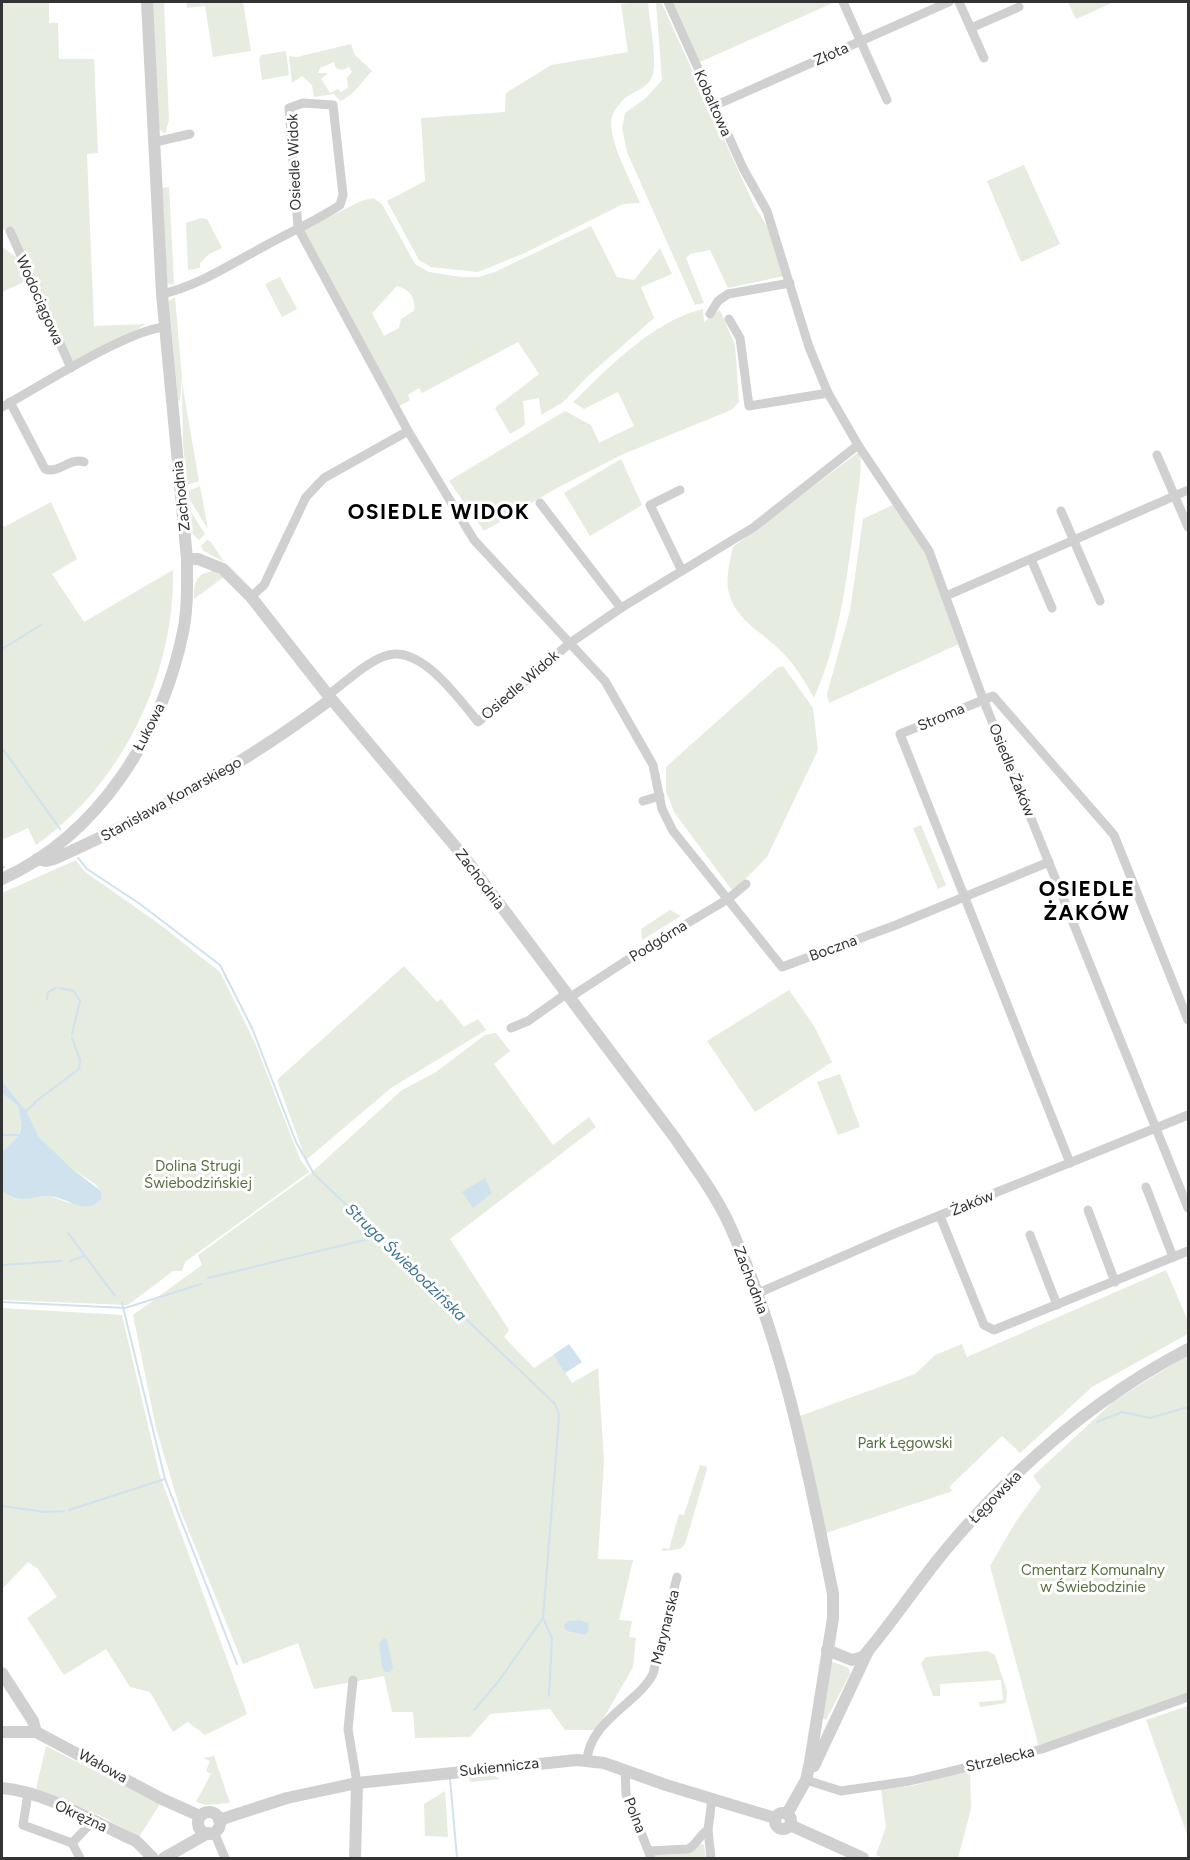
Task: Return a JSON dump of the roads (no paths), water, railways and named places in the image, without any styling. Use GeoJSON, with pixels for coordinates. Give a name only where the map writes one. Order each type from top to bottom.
{"type":"FeatureCollection","features":[{"type":"Feature","properties":{"kind":"street","name":"Zachodnia"},"geometry":{"type":"LineString","coordinates":[[147,2],[162,294],[187,559],[198,559],[223,569],[250,597],[330,697],[446,833],[709,1189],[729,1225],[756,1294],[787,1388],[832,1594],[833,1618],[806,1780]]}},
{"type":"Feature","properties":{"kind":"street","name":"Kobaltowa"},"geometry":{"type":"LineString","coordinates":[[668,2],[714,106],[763,202],[790,283],[794,306],[807,347],[828,393],[858,445],[929,551],[983,699]]}},
{"type":"Feature","properties":{"kind":"street"},"geometry":{"type":"LineString","coordinates":[[843,2],[887,100]]}},
{"type":"Feature","properties":{"kind":"street","name":"Złota"},"geometry":{"type":"LineString","coordinates":[[714,106],[949,2]]}},
{"type":"Feature","properties":{"kind":"street"},"geometry":{"type":"LineString","coordinates":[[959,2],[984,58]]}},
{"type":"Feature","properties":{"kind":"street"},"geometry":{"type":"LineString","coordinates":[[971,28],[1019,7]]}},
{"type":"Feature","properties":{"kind":"street","name":"Osiedle Widok"},"geometry":{"type":"LineString","coordinates":[[162,294],[203,278],[298,228],[340,205],[343,197],[333,105],[303,103],[289,108],[298,228],[408,431],[474,540],[605,681],[646,748],[653,765],[666,818],[673,831],[728,899]]}},
{"type":"Feature","properties":{"kind":"street"},"geometry":{"type":"LineString","coordinates":[[155,142],[190,134]]}},
{"type":"Feature","properties":{"kind":"street","name":"Wodociągowa"},"geometry":{"type":"LineString","coordinates":[[10,231],[71,368]]}},
{"type":"Feature","properties":{"kind":"street"},"geometry":{"type":"LineString","coordinates":[[710,314],[718,301],[728,294],[790,283]]}},
{"type":"Feature","properties":{"kind":"street"},"geometry":{"type":"LineString","coordinates":[[729,319],[742,338],[749,377],[749,406],[828,393]]}},
{"type":"Feature","properties":{"kind":"street"},"geometry":{"type":"LineString","coordinates":[[84,462],[78,460],[53,471],[45,469],[6,405],[71,368],[152,328],[165,327]]}},
{"type":"Feature","properties":{"kind":"street"},"geometry":{"type":"LineString","coordinates":[[250,597],[264,585],[306,497],[314,487],[324,478],[408,431]]}},
{"type":"Feature","properties":{"kind":"street"},"geometry":{"type":"LineString","coordinates":[[570,643],[621,608],[754,526],[858,445]]}},
{"type":"Feature","properties":{"kind":"street"},"geometry":{"type":"LineString","coordinates":[[1157,455],[1188,527]]}},
{"type":"Feature","properties":{"kind":"street"},"geometry":{"type":"LineString","coordinates":[[680,490],[650,505],[682,572]]}},
{"type":"Feature","properties":{"kind":"street"},"geometry":{"type":"LineString","coordinates":[[946,596],[1188,490]]}},
{"type":"Feature","properties":{"kind":"street"},"geometry":{"type":"LineString","coordinates":[[540,503],[621,608]]}},
{"type":"Feature","properties":{"kind":"street"},"geometry":{"type":"LineString","coordinates":[[1061,511],[1100,601]]}},
{"type":"Feature","properties":{"kind":"street","name":"Łukowa"},"geometry":{"type":"LineString","coordinates":[[37,859],[69,835],[97,806],[127,768],[154,723],[171,679],[183,631],[187,600],[187,559]]}},
{"type":"Feature","properties":{"kind":"street"},"geometry":{"type":"LineString","coordinates":[[1031,559],[1052,608]]}},
{"type":"Feature","properties":{"kind":"street","name":"Osiedle Widok"},"geometry":{"type":"LineString","coordinates":[[330,697],[385,656],[406,656],[432,671],[478,722],[570,643]]}},
{"type":"Feature","properties":{"kind":"street","name":"Osiedle Żaków"},"geometry":{"type":"LineString","coordinates":[[1188,1020],[1114,835],[993,696],[983,699],[1188,1208]]}},
{"type":"Feature","properties":{"kind":"street","name":"Stanisława Konarskiego"},"geometry":{"type":"LineString","coordinates":[[2,879],[37,859],[45,861],[54,859],[178,799],[265,746],[330,697]]}},
{"type":"Feature","properties":{"kind":"street","name":"Stroma"},"geometry":{"type":"LineString","coordinates":[[964,897],[900,734],[983,699]]}},
{"type":"Feature","properties":{"kind":"street"},"geometry":{"type":"LineString","coordinates":[[643,801],[660,796]]}},
{"type":"Feature","properties":{"kind":"street"},"geometry":{"type":"LineString","coordinates":[[1049,862],[964,897],[1070,1163]]}},
{"type":"Feature","properties":{"kind":"street","name":"Podgórna"},"geometry":{"type":"LineString","coordinates":[[510,1028],[528,1021],[728,899],[747,884]]}},
{"type":"Feature","properties":{"kind":"street","name":"Boczna"},"geometry":{"type":"LineString","coordinates":[[728,899],[782,967],[964,897]]}},
{"type":"Feature","properties":{"kind":"street","name":"Żaków"},"geometry":{"type":"LineString","coordinates":[[756,1294],[1188,1115]]}},
{"type":"Feature","properties":{"kind":"street"},"geometry":{"type":"LineString","coordinates":[[1146,1187],[1173,1257]]}},
{"type":"Feature","properties":{"kind":"street"},"geometry":{"type":"LineString","coordinates":[[1088,1210],[1115,1282]]}},
{"type":"Feature","properties":{"kind":"street"},"geometry":{"type":"LineString","coordinates":[[940,1216],[984,1325],[998,1330],[1188,1251]]}},
{"type":"Feature","properties":{"kind":"street"},"geometry":{"type":"LineString","coordinates":[[1030,1235],[1057,1305]]}},
{"type":"Feature","properties":{"kind":"street","name":"Łęgowska"},"geometry":{"type":"LineString","coordinates":[[869,1648],[943,1553],[1017,1475],[1113,1392],[1188,1349]]}},
{"type":"Feature","properties":{"kind":"street","name":"Marynarska"},"geometry":{"type":"LineString","coordinates":[[587,1761],[588,1752],[603,1727],[617,1709],[647,1685],[653,1674],[677,1577]]}},
{"type":"Feature","properties":{"kind":"street","name":"Zachodnia"},"geometry":{"type":"LineString","coordinates":[[784,1819],[806,1780],[869,1648]]}},
{"type":"Feature","properties":{"kind":"street"},"geometry":{"type":"LineString","coordinates":[[827,1650],[856,1659],[863,1657],[869,1648]]}},
{"type":"Feature","properties":{"kind":"street"},"geometry":{"type":"LineString","coordinates":[[2,1673],[33,1721],[36,1732]]}},
{"type":"Feature","properties":{"kind":"street"},"geometry":{"type":"LineString","coordinates":[[353,1680],[348,1729],[357,1783],[355,1858]]}},
{"type":"Feature","properties":{"kind":"street","name":"Strzelecka"},"geometry":{"type":"LineString","coordinates":[[806,1780],[841,1791],[910,1781],[1042,1749],[1188,1697]]}},
{"type":"Feature","properties":{"kind":"street","name":"Wałowa"},"geometry":{"type":"LineString","coordinates":[[2,1732],[36,1732],[160,1798],[200,1816],[210,1812],[214,1828]]}},
{"type":"Feature","properties":{"kind":"street","name":"Sukiennicza"},"geometry":{"type":"LineString","coordinates":[[164,1858],[214,1828],[287,1798],[357,1783],[587,1761],[604,1763],[712,1799],[784,1819],[863,1858]]}},
{"type":"Feature","properties":{"kind":"street","name":"Polna"},"geometry":{"type":"LineString","coordinates":[[625,1770],[626,1794],[650,1855]]}},
{"type":"Feature","properties":{"kind":"street","name":"Okrężna"},"geometry":{"type":"LineString","coordinates":[[2,1788],[28,1793],[93,1821],[136,1841],[153,1858]]}},
{"type":"Feature","properties":{"kind":"street"},"geometry":{"type":"LineString","coordinates":[[28,1793],[23,1825],[72,1843],[80,1858]]}},
{"type":"Feature","properties":{"kind":"street"},"geometry":{"type":"LineString","coordinates":[[711,1858],[708,1830],[712,1799]]}},
{"type":"Feature","properties":{"kind":"street"},"geometry":{"type":"LineString","coordinates":[[200,1816],[200,1828],[214,1828],[225,1858]]}},
{"type":"Feature","properties":{"kind":"street"},"geometry":{"type":"LineString","coordinates":[[72,1843],[93,1821]]}},
{"type":"Feature","properties":{"kind":"street"},"geometry":{"type":"LineString","coordinates":[[650,1855],[688,1849],[693,1846],[700,1835],[708,1830]]}},
{"type":"Feature","properties":{"kind":"water"},"geometry":{"type":"Polygon","coordinates":[[[2,1081],[26,1111],[39,1137],[71,1168],[101,1191],[102,1198],[96,1204],[77,1205],[49,1196],[18,1199],[2,1189],[2,1152],[20,1133],[21,1123],[18,1106],[2,1093],[2,1081]]]}},
{"type":"Feature","properties":{"kind":"water"},"geometry":{"type":"Polygon","coordinates":[[[485,1178],[492,1193],[473,1208],[462,1192],[485,1178]]]}},
{"type":"Feature","properties":{"kind":"water"},"geometry":{"type":"Polygon","coordinates":[[[569,1344],[582,1362],[565,1373],[553,1355],[569,1344]]]}},
{"type":"Feature","properties":{"kind":"water"},"geometry":{"type":"Polygon","coordinates":[[[580,1620],[589,1624],[588,1632],[584,1635],[566,1631],[564,1625],[569,1621],[580,1620]]]}},
{"type":"Feature","properties":{"kind":"water"},"geometry":{"type":"Polygon","coordinates":[[[384,1638],[387,1640],[393,1668],[390,1672],[385,1672],[382,1667],[379,1644],[384,1638]]]}},
{"type":"Feature","properties":{"kind":"waterway"},"geometry":{"type":"LineString","coordinates":[[2,649],[41,625]]}},
{"type":"Feature","properties":{"kind":"waterway","name":"Struga Świebodzińska"},"geometry":{"type":"LineString","coordinates":[[2,748],[60,829]]}},
{"type":"Feature","properties":{"kind":"waterway","name":"Struga Świebodzińska"},"geometry":{"type":"LineString","coordinates":[[78,858],[87,869],[140,904],[220,965],[252,1028],[296,1142],[314,1174],[555,1404],[559,1414],[543,1618],[498,1682],[474,1710]]}},
{"type":"Feature","properties":{"kind":"waterway"},"geometry":{"type":"LineString","coordinates":[[47,999],[48,992],[56,988]]}},
{"type":"Feature","properties":{"kind":"waterway"},"geometry":{"type":"LineString","coordinates":[[59,988],[74,991],[80,1001],[72,1034]]}},
{"type":"Feature","properties":{"kind":"waterway"},"geometry":{"type":"LineString","coordinates":[[35,1102],[79,1069],[80,1060],[72,1038]]}},
{"type":"Feature","properties":{"kind":"waterway"},"geometry":{"type":"LineString","coordinates":[[26,1111],[35,1103]]}},
{"type":"Feature","properties":{"kind":"waterway"},"geometry":{"type":"LineString","coordinates":[[2,1135],[20,1135]]}},
{"type":"Feature","properties":{"kind":"waterway"},"geometry":{"type":"LineString","coordinates":[[68,1233],[115,1296]]}},
{"type":"Feature","properties":{"kind":"waterway"},"geometry":{"type":"LineString","coordinates":[[208,1278],[377,1237]]}},
{"type":"Feature","properties":{"kind":"waterway"},"geometry":{"type":"LineString","coordinates":[[70,1261],[84,1256]]}},
{"type":"Feature","properties":{"kind":"waterway"},"geometry":{"type":"LineString","coordinates":[[2,1265],[62,1261]]}},
{"type":"Feature","properties":{"kind":"waterway"},"geometry":{"type":"LineString","coordinates":[[2,1302],[125,1308],[201,1284]]}},
{"type":"Feature","properties":{"kind":"waterway"},"geometry":{"type":"LineString","coordinates":[[69,1510],[165,1479],[122,1303]]}},
{"type":"Feature","properties":{"kind":"waterway"},"geometry":{"type":"LineString","coordinates":[[1097,1422],[1122,1412],[1150,1418],[1188,1407]]}},
{"type":"Feature","properties":{"kind":"waterway"},"geometry":{"type":"LineString","coordinates":[[165,1479],[237,1664]]}},
{"type":"Feature","properties":{"kind":"waterway"},"geometry":{"type":"LineString","coordinates":[[2,1506],[45,1512],[64,1511]]}},
{"type":"Feature","properties":{"kind":"waterway"},"geometry":{"type":"LineString","coordinates":[[543,1618],[552,1638],[549,1696]]}},
{"type":"Feature","properties":{"kind":"waterway","name":"Struga Świebodzińska"},"geometry":{"type":"LineString","coordinates":[[450,1779],[457,1858]]}},
{"type":"Feature","properties":{"kind":"district","name":"OSIEDLE WIDOK"},"geometry":{"type":"Point","coordinates":[439,511]}},
{"type":"Feature","properties":{"kind":"district","name":"OSIEDLE ŻAKÓW"},"geometry":{"type":"Point","coordinates":[1087,900]}},
{"type":"Feature","properties":{"kind":"park label","name":"Dolina Strugi Świebodzińskiej"},"geometry":{"type":"Point","coordinates":[198,1174]}},
{"type":"Feature","properties":{"kind":"park label","name":"Park Łęgowski"},"geometry":{"type":"Point","coordinates":[905,1443]}},
{"type":"Feature","properties":{"kind":"park label","name":"Cmentarz Komunalny w Świebodzinie"},"geometry":{"type":"Point","coordinates":[1093,1578]}}]}
